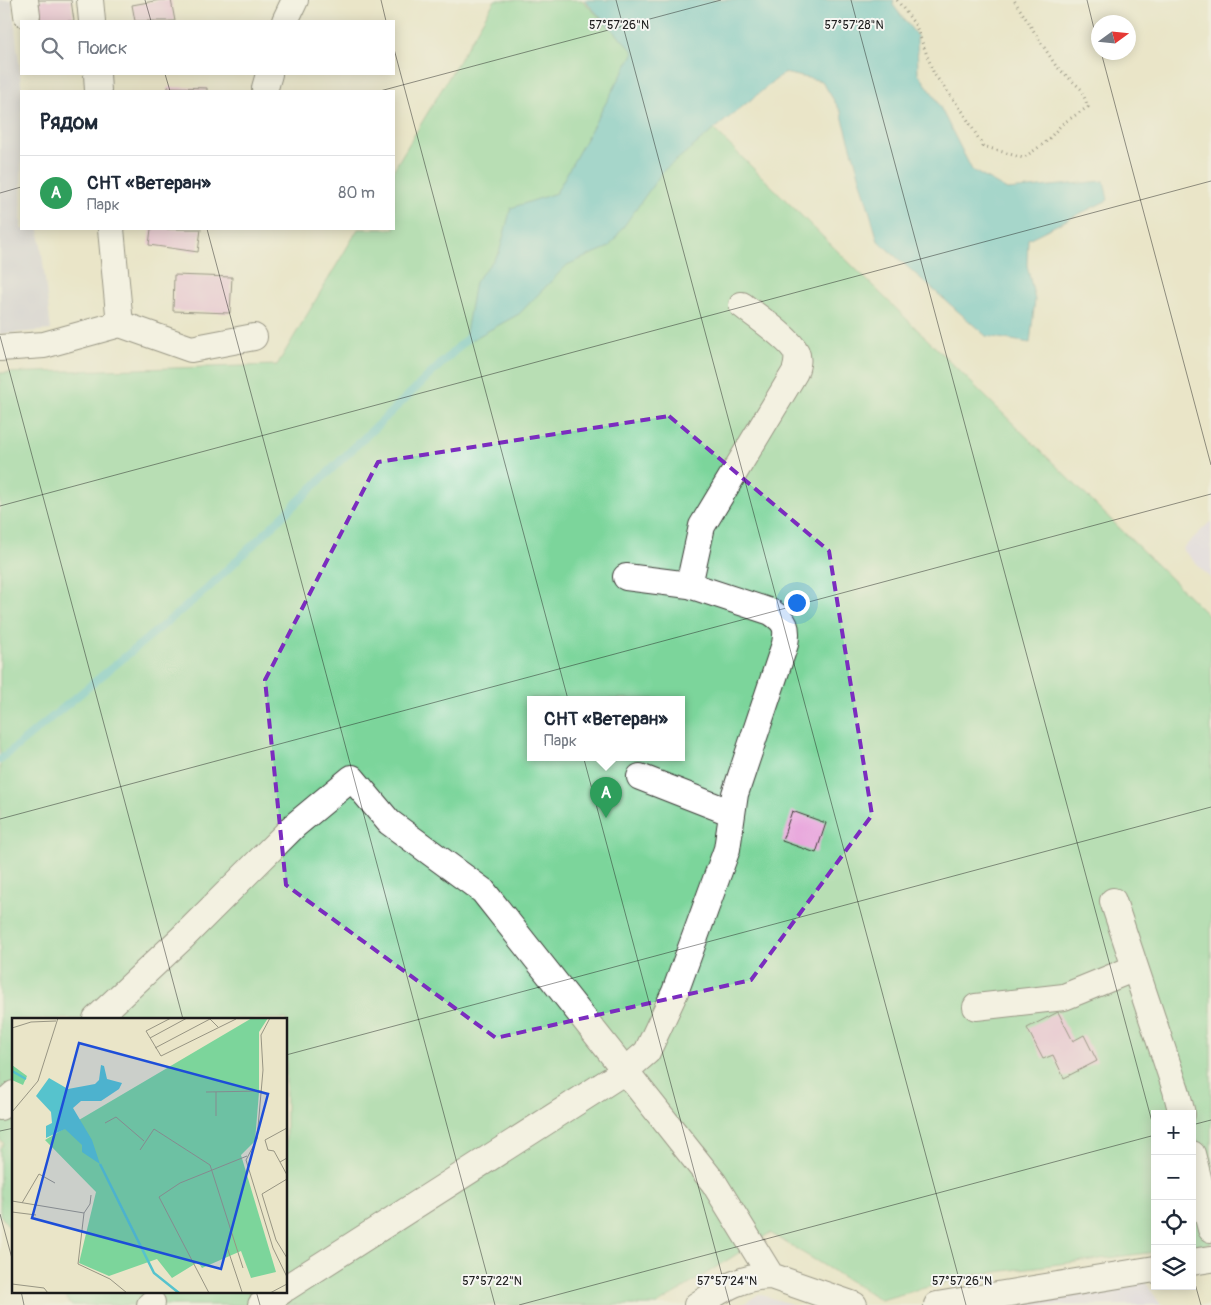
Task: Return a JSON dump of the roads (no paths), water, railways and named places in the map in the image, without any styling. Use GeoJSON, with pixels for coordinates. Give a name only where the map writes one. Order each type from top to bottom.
{"type":"FeatureCollection","features":[{"type":"Feature","properties":{"kind":"street"},"geometry":{"type":"LineString","coordinates":[[90,0],[92,20]]}},
{"type":"Feature","properties":{"kind":"street"},"geometry":{"type":"LineString","coordinates":[[285,20],[295,0]]}},
{"type":"Feature","properties":{"kind":"street"},"geometry":{"type":"LineString","coordinates":[[97,75],[98,90]]}},
{"type":"Feature","properties":{"kind":"street"},"geometry":{"type":"LineString","coordinates":[[111,230],[120,324]]}},
{"type":"Feature","properties":{"kind":"street"},"geometry":{"type":"LineString","coordinates":[[689,585],[702,526],[795,372],[798,362],[796,352],[789,344],[742,305]]}},
{"type":"Feature","properties":{"kind":"street"},"geometry":{"type":"LineString","coordinates":[[0,348],[44,344],[120,324],[191,349],[254,338]]}},
{"type":"Feature","properties":{"kind":"street"},"geometry":{"type":"LineString","coordinates":[[288,1287],[625,1071],[648,1052],[675,992],[727,850],[735,794],[785,644],[787,632],[783,620],[771,612],[689,585],[626,577]]}},
{"type":"Feature","properties":{"kind":"street"},"geometry":{"type":"LineString","coordinates":[[640,777],[732,813]]}},
{"type":"Feature","properties":{"kind":"street"},"geometry":{"type":"LineString","coordinates":[[97,1018],[182,938],[294,826],[352,778],[389,822],[483,890],[714,1183],[771,1276]]}},
{"type":"Feature","properties":{"kind":"street"},"geometry":{"type":"LineString","coordinates":[[1113,901],[1181,1110]]}},
{"type":"Feature","properties":{"kind":"street"},"geometry":{"type":"LineString","coordinates":[[976,1007],[1064,997],[1135,968]]}},
{"type":"Feature","properties":{"kind":"street"},"geometry":{"type":"LineString","coordinates":[[0,1107],[12,1096]]}},
{"type":"Feature","properties":{"kind":"street"},"geometry":{"type":"LineString","coordinates":[[1192,1155],[1211,1228]]}},
{"type":"Feature","properties":{"kind":"street"},"geometry":{"type":"LineString","coordinates":[[1196,1261],[1211,1259]]}},
{"type":"Feature","properties":{"kind":"street"},"geometry":{"type":"LineString","coordinates":[[936,1305],[1151,1270]]}},
{"type":"Feature","properties":{"kind":"street"},"geometry":{"type":"LineString","coordinates":[[697,1305],[729,1286],[744,1279],[757,1276],[771,1276],[854,1305]]}},
{"type":"Feature","properties":{"kind":"street"},"geometry":{"type":"LineString","coordinates":[[261,1305],[280,1292]]}},
{"type":"Feature","properties":{"kind":"water"},"geometry":{"type":"Polygon","coordinates":[[[584,0],[894,0],[893,5],[917,36],[918,73],[935,97],[972,170],[1007,190],[1104,181],[1108,200],[1028,239],[1027,265],[1035,300],[1030,343],[986,336],[878,241],[841,112],[822,81],[784,73],[663,171],[609,247],[567,265],[519,314],[464,344],[475,282],[499,253],[511,208],[556,193],[634,52],[584,0]]]}},
{"type":"Feature","properties":{"kind":"waterway"},"geometry":{"type":"LineString","coordinates":[[0,760],[207,589],[470,336]]}},
{"type":"Feature","properties":{"kind":"place","name":"СНТ «Ветеран»"},"geometry":{"type":"Point","coordinates":[606,818]}}]}
